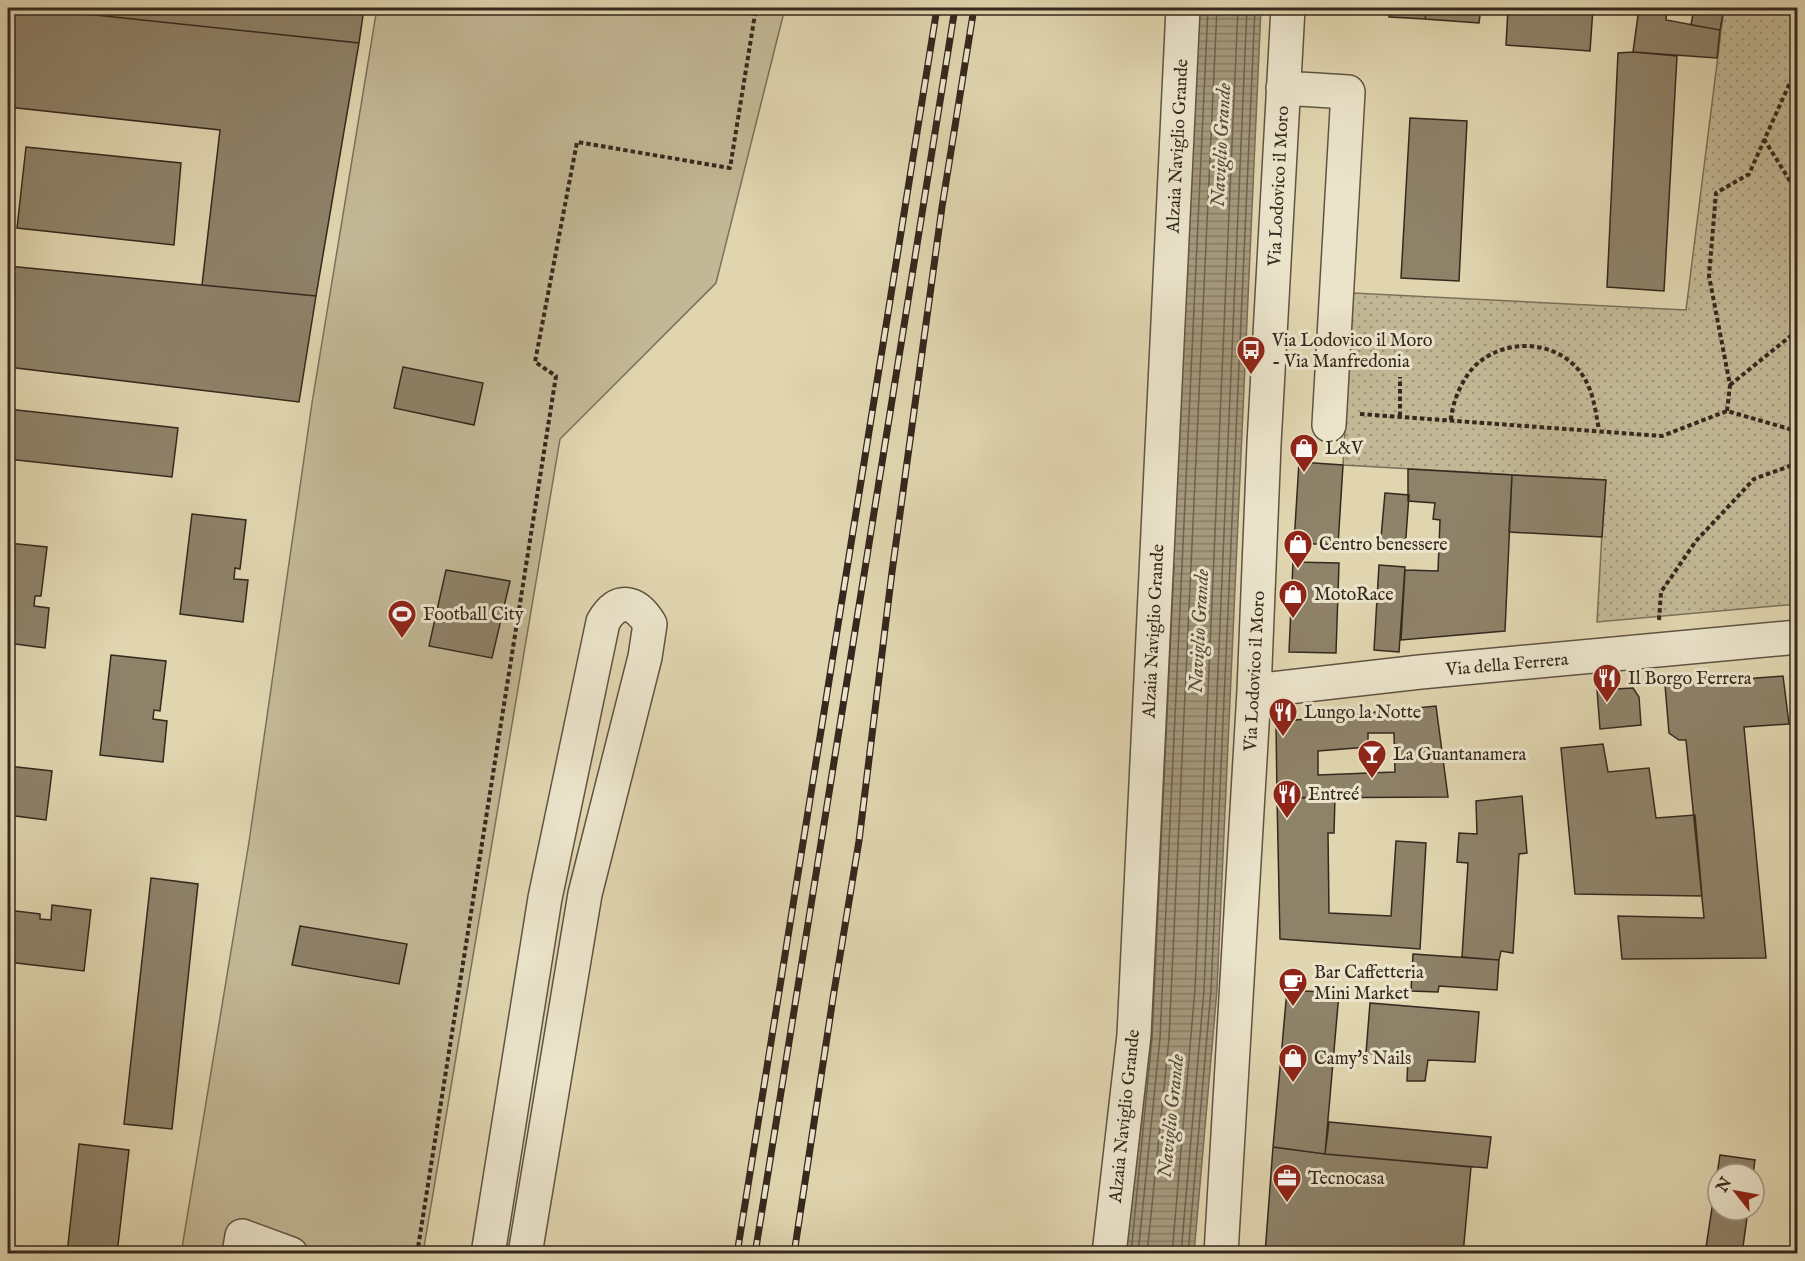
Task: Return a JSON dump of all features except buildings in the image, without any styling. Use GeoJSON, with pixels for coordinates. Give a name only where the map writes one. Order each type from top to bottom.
{"type":"FeatureCollection","features":[{"type":"Feature","properties":{"kind":"street","name":"Alzaia Naviglio Grande"},"geometry":{"type":"LineString","coordinates":[[1109,1254],[1134,1035],[1183,8]]}},
{"type":"Feature","properties":{"kind":"street","name":"Via Lodovico il Moro"},"geometry":{"type":"LineString","coordinates":[[1221,1254],[1254,691],[1264,444],[1288,8]]}},
{"type":"Feature","properties":{"kind":"street","name":"Via Lodovico il Moro"},"geometry":{"type":"LineString","coordinates":[[1283,88],[1348,92],[1329,419]]}},
{"type":"Feature","properties":{"kind":"street"},"geometry":{"type":"LineString","coordinates":[[488,1254],[545,898],[603,622],[610,610],[621,605],[632,606],[642,612],[650,624],[645,657],[585,894],[525,1254]]}},
{"type":"Feature","properties":{"kind":"street","name":"Via della Ferrera"},"geometry":{"type":"LineString","coordinates":[[1254,691],[1420,672],[1797,637]]}},
{"type":"Feature","properties":{"kind":"street"},"geometry":{"type":"LineString","coordinates":[[239,1254],[242,1236],[291,1254]]}},
{"type":"Feature","properties":{"kind":"path"},"geometry":{"type":"LineString","coordinates":[[417,1254],[556,376],[535,362],[577,142],[730,168],[756,8]]}},
{"type":"Feature","properties":{"kind":"path"},"geometry":{"type":"LineString","coordinates":[[1727,411],[1730,385],[1709,276],[1716,193],[1749,174],[1792,78],[1797,75]]}},
{"type":"Feature","properties":{"kind":"path"},"geometry":{"type":"LineString","coordinates":[[1764,139],[1797,194]]}},
{"type":"Feature","properties":{"kind":"path"},"geometry":{"type":"LineString","coordinates":[[1730,385],[1797,330]]}},
{"type":"Feature","properties":{"kind":"path"},"geometry":{"type":"LineString","coordinates":[[1451,420],[1452,404],[1478,363],[1496,353],[1519,345],[1535,346],[1557,352],[1573,365],[1585,380],[1593,397],[1599,430]]}},
{"type":"Feature","properties":{"kind":"path"},"geometry":{"type":"LineString","coordinates":[[1400,377],[1400,416]]}},
{"type":"Feature","properties":{"kind":"path"},"geometry":{"type":"LineString","coordinates":[[1329,419],[1400,416],[1662,436],[1727,411],[1793,430],[1797,437]]}},
{"type":"Feature","properties":{"kind":"path"},"geometry":{"type":"LineString","coordinates":[[1660,623],[1661,592],[1696,541],[1754,479],[1797,463]]}},
{"type":"Feature","properties":{"kind":"shaded area","name":"Football City"},"geometry":{"type":"Polygon","coordinates":[[[377,8],[785,8],[716,283],[560,439],[423,1253],[181,1254],[249,842],[312,403],[377,8]]]}},
{"type":"Feature","properties":{"kind":"shaded area"},"geometry":{"type":"Polygon","coordinates":[[[1724,8],[1797,8],[1797,604],[1597,622],[1605,480],[1343,465],[1353,293],[1686,310],[1724,8]]]}},
{"type":"Feature","properties":{"kind":"water","name":"Naviglio Grande"},"geometry":{"type":"Polygon","coordinates":[[[1195,8],[1261,8],[1217,990],[1194,1253],[1125,1254],[1195,8]]]}},
{"type":"Feature","properties":{"kind":"railway"},"geometry":{"type":"LineString","coordinates":[[737,1254],[937,8]]}},
{"type":"Feature","properties":{"kind":"railway"},"geometry":{"type":"LineString","coordinates":[[755,1254],[955,8]]}},
{"type":"Feature","properties":{"kind":"railway"},"geometry":{"type":"LineString","coordinates":[[794,1254],[859,841],[892,572],[942,207],[974,8]]}},
{"type":"Feature","properties":{"kind":"place","name":"Via Lodovico il Moro - Via Manfredonia"},"geometry":{"type":"Point","coordinates":[1251,376]}},
{"type":"Feature","properties":{"kind":"place","name":"L&V"},"geometry":{"type":"Point","coordinates":[1304,474]}},
{"type":"Feature","properties":{"kind":"place","name":"Centro benessere"},"geometry":{"type":"Point","coordinates":[1298,570]}},
{"type":"Feature","properties":{"kind":"place","name":"MotoRace"},"geometry":{"type":"Point","coordinates":[1293,620]}},
{"type":"Feature","properties":{"kind":"place","name":"Football City"},"geometry":{"type":"Point","coordinates":[402,640]}},
{"type":"Feature","properties":{"kind":"place","name":"Il Borgo Ferrera"},"geometry":{"type":"Point","coordinates":[1607,704]}},
{"type":"Feature","properties":{"kind":"place","name":"Lungo la Notte"},"geometry":{"type":"Point","coordinates":[1283,738]}},
{"type":"Feature","properties":{"kind":"place","name":"La Guantanamera"},"geometry":{"type":"Point","coordinates":[1372,780]}},
{"type":"Feature","properties":{"kind":"place","name":"Entreé"},"geometry":{"type":"Point","coordinates":[1287,820]}},
{"type":"Feature","properties":{"kind":"place","name":"Bar Caffetteria Mini Market"},"geometry":{"type":"Point","coordinates":[1293,1008]}},
{"type":"Feature","properties":{"kind":"place","name":"Camy's Nails"},"geometry":{"type":"Point","coordinates":[1293,1084]}},
{"type":"Feature","properties":{"kind":"place","name":"Tecnocasa"},"geometry":{"type":"Point","coordinates":[1287,1204]}}]}
